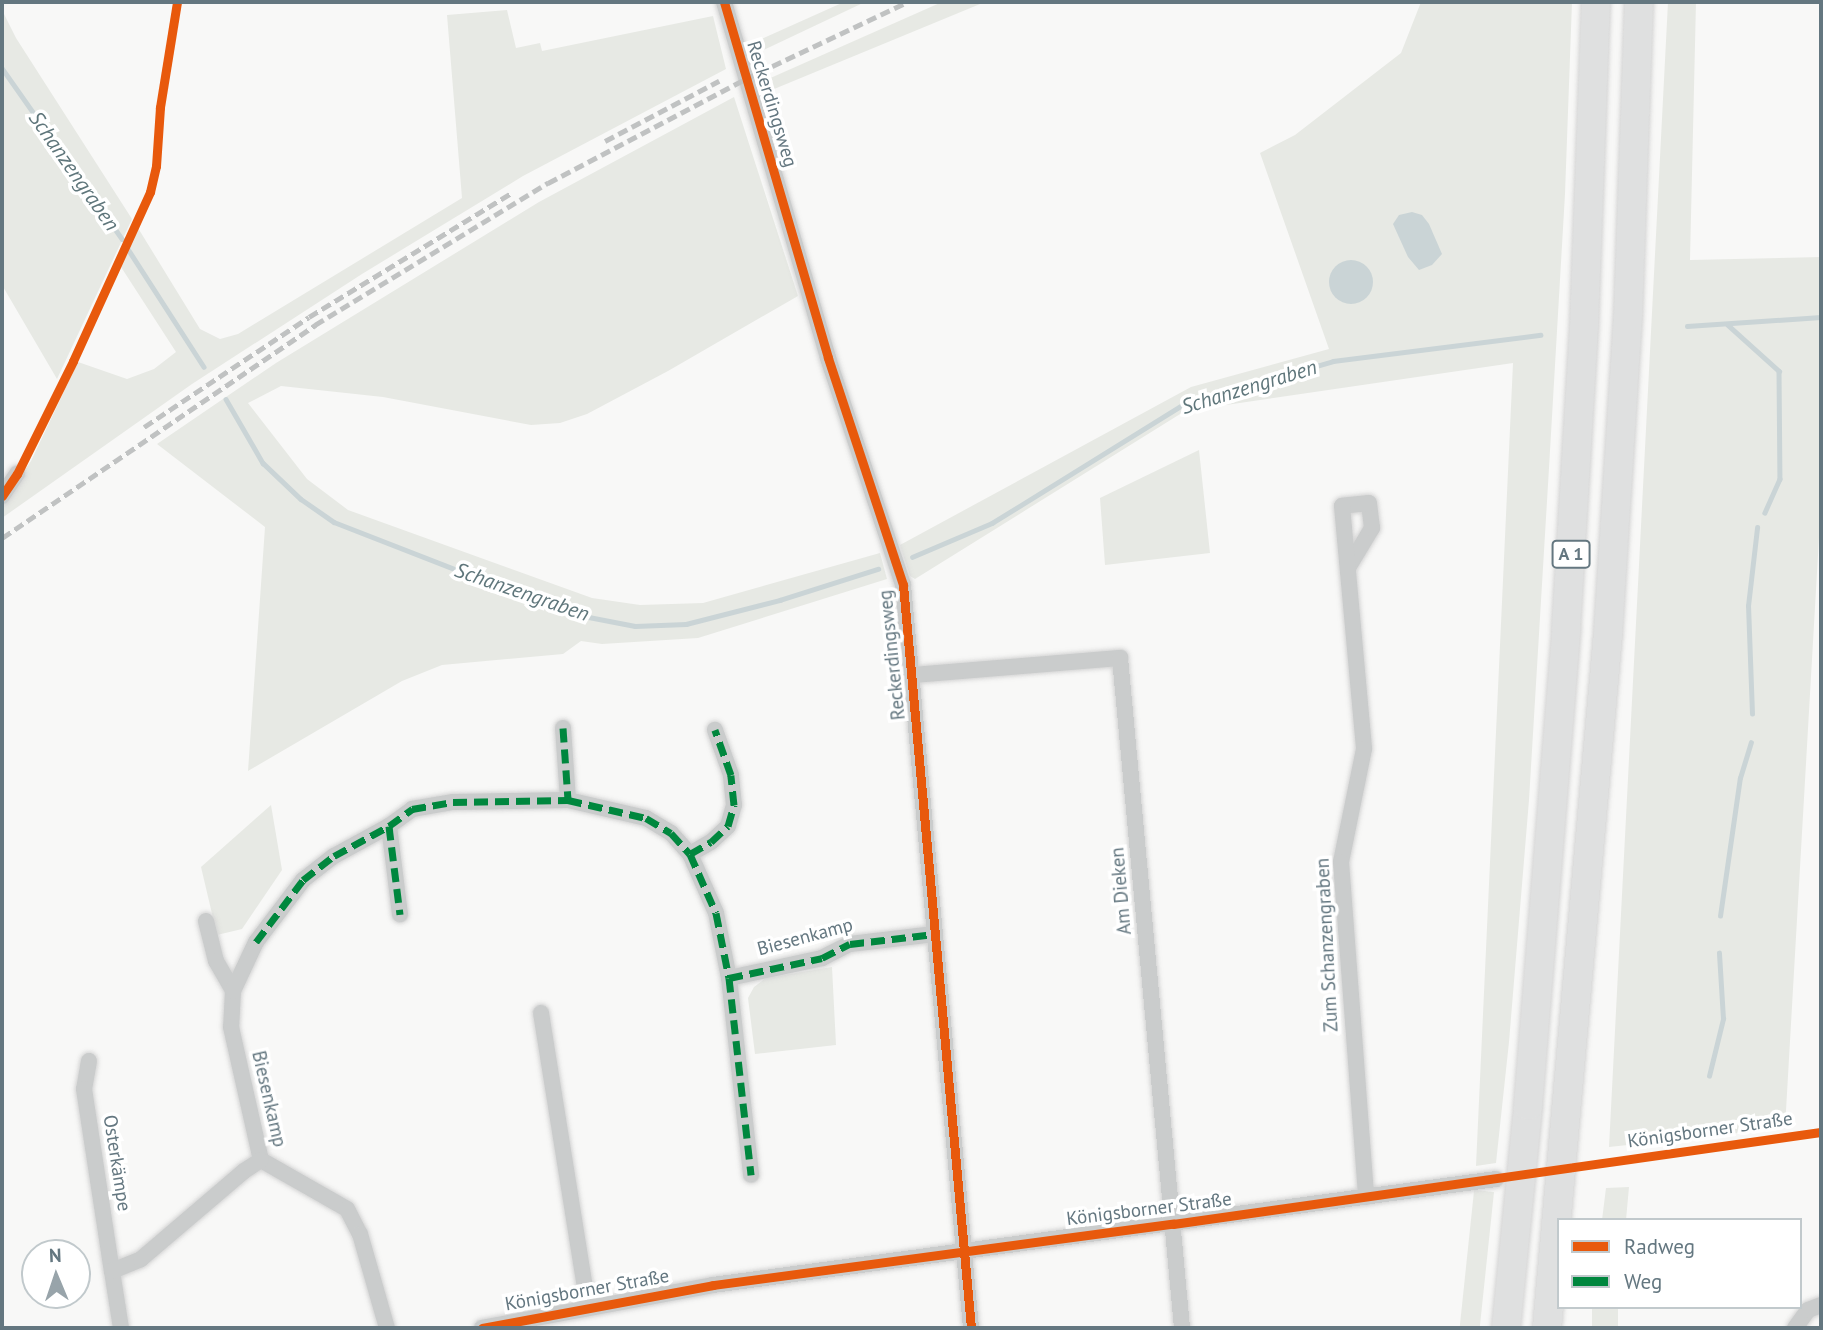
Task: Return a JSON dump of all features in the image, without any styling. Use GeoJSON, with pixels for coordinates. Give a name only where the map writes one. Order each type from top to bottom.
{"type":"FeatureCollection","features":[{"type":"Feature","properties":{"kind":"highway","name":"A 1"},"geometry":{"type":"LineString","coordinates":[[1506,1328],[1528,1106],[1566,629],[1584,326],[1596,2]]}},
{"type":"Feature","properties":{"kind":"highway","name":"A 1"},"geometry":{"type":"LineString","coordinates":[[1557,1218],[1608,633],[1628,317],[1639,2]]}},
{"type":"Feature","properties":{"kind":"highway","name":"A 1"},"geometry":{"type":"LineString","coordinates":[[1547,1328],[1557,1222]]}},
{"type":"Feature","properties":{"kind":"street","name":"Reckerdingsweg"},"geometry":{"type":"LineString","coordinates":[[724,2],[828,358],[901,575],[971,1328]]}},
{"type":"Feature","properties":{"kind":"street"},"geometry":{"type":"LineString","coordinates":[[2,496],[17,474]]}},
{"type":"Feature","properties":{"kind":"street","name":"Zum Schanzengraben"},"geometry":{"type":"LineString","coordinates":[[1348,568],[1364,749],[1341,862],[1366,1197]]}},
{"type":"Feature","properties":{"kind":"street","name":"Am Dieken"},"geometry":{"type":"LineString","coordinates":[[912,675],[1120,657],[1182,1328]]}},
{"type":"Feature","properties":{"kind":"street"},"geometry":{"type":"LineString","coordinates":[[564,728],[568,800]]}},
{"type":"Feature","properties":{"kind":"street"},"geometry":{"type":"LineString","coordinates":[[690,854],[711,842],[728,826],[734,805],[731,775],[715,730]]}},
{"type":"Feature","properties":{"kind":"street","name":"Biesenkamp"},"geometry":{"type":"LineString","coordinates":[[387,1328],[360,1234],[347,1209],[261,1160],[231,1027],[233,991],[256,943],[303,880],[334,856],[389,826],[412,809],[453,802],[568,800],[646,818],[671,833],[690,854],[716,913],[729,978],[751,1175]]}},
{"type":"Feature","properties":{"kind":"street"},"geometry":{"type":"LineString","coordinates":[[389,826],[400,914]]}},
{"type":"Feature","properties":{"kind":"street"},"geometry":{"type":"LineString","coordinates":[[206,921],[216,961],[233,991]]}},
{"type":"Feature","properties":{"kind":"street","name":"Biesenkamp"},"geometry":{"type":"LineString","coordinates":[[729,978],[822,958],[850,944],[934,934]]}},
{"type":"Feature","properties":{"kind":"street","name":"Königsborner Straße"},"geometry":{"type":"LineString","coordinates":[[541,1013],[588,1307]]}},
{"type":"Feature","properties":{"kind":"street","name":"Osterkämpe"},"geometry":{"type":"LineString","coordinates":[[89,1061],[84,1089],[121,1328]]}},
{"type":"Feature","properties":{"kind":"street"},"geometry":{"type":"LineString","coordinates":[[112,1271],[141,1259],[244,1171],[261,1160]]}},
{"type":"Feature","properties":{"kind":"street","name":"Königsborner Straße"},"geometry":{"type":"LineString","coordinates":[[482,1328],[713,1285],[1496,1179]]}},
{"type":"Feature","properties":{"kind":"street"},"geometry":{"type":"LineString","coordinates":[[1795,1328],[1808,1310],[1821,1305]]}},
{"type":"Feature","properties":{"kind":"shaded area"},"geometry":{"type":"Polygon","coordinates":[[[844,2],[865,2],[753,55],[748,45],[844,2]]]}},
{"type":"Feature","properties":{"kind":"shaded area"},"geometry":{"type":"Polygon","coordinates":[[[942,2],[985,2],[762,94],[759,83],[942,2]]]}},
{"type":"Feature","properties":{"kind":"shaded area"},"geometry":{"type":"Polygon","coordinates":[[[1421,2],[1572,2],[1565,194],[1529,800],[1496,1163],[1476,1166],[1513,363],[1185,411],[915,579],[910,576],[900,545],[1191,387],[1329,349],[1260,153],[1295,135],[1401,53],[1421,2]]]}},
{"type":"Feature","properties":{"kind":"shaded area"},"geometry":{"type":"Polygon","coordinates":[[[1668,2],[1696,2],[1690,260],[1821,257],[1821,503],[1785,1128],[1609,1147],[1668,2]]]}},
{"type":"Feature","properties":{"kind":"shaded area"},"geometry":{"type":"Polygon","coordinates":[[[2,10],[16,38],[132,219],[57,379],[2,285],[2,10]]]}},
{"type":"Feature","properties":{"kind":"shaded area"},"geometry":{"type":"Polygon","coordinates":[[[507,10],[516,48],[540,43],[542,51],[713,16],[726,69],[523,176],[362,274],[192,384],[2,518],[2,504],[31,461],[78,362],[127,379],[154,369],[176,352],[121,267],[138,228],[200,329],[220,339],[238,334],[462,198],[447,15],[507,10]]]}},
{"type":"Feature","properties":{"kind":"shaded area"},"geometry":{"type":"Polygon","coordinates":[[[734,97],[798,296],[668,371],[587,414],[560,423],[531,425],[383,397],[281,386],[248,403],[307,479],[348,510],[592,598],[640,605],[703,603],[880,553],[887,579],[698,638],[602,644],[581,641],[563,654],[442,665],[402,681],[248,771],[265,527],[157,444],[276,363],[539,202],[734,97]]]}},
{"type":"Feature","properties":{"kind":"shaded area"},"geometry":{"type":"Polygon","coordinates":[[[1412,212],[1422,215],[1429,224],[1442,254],[1432,265],[1419,270],[1408,257],[1393,224],[1399,215],[1412,212]]]}},
{"type":"Feature","properties":{"kind":"shaded area"},"geometry":{"type":"Polygon","coordinates":[[[1351,260],[1367,266],[1373,282],[1367,298],[1351,304],[1335,298],[1329,282],[1335,266],[1351,260]]]}},
{"type":"Feature","properties":{"kind":"shaded area"},"geometry":{"type":"Polygon","coordinates":[[[1199,450],[1210,553],[1105,565],[1100,498],[1199,450]]]}},
{"type":"Feature","properties":{"kind":"shaded area"},"geometry":{"type":"Polygon","coordinates":[[[271,805],[282,870],[242,929],[217,935],[201,867],[271,805]]]}},
{"type":"Feature","properties":{"kind":"shaded area"},"geometry":{"type":"Polygon","coordinates":[[[832,967],[836,1045],[755,1054],[748,998],[754,987],[766,978],[832,967]]]}},
{"type":"Feature","properties":{"kind":"shaded area"},"geometry":{"type":"Polygon","coordinates":[[[1629,1187],[1626,1218],[1602,1218],[1606,1188],[1629,1187]]]}},
{"type":"Feature","properties":{"kind":"shaded area"},"geometry":{"type":"Polygon","coordinates":[[[1474,1190],[1494,1192],[1480,1328],[1460,1326],[1474,1190]]]}},
{"type":"Feature","properties":{"kind":"shaded area"},"geometry":{"type":"Polygon","coordinates":[[[1592,1309],[1618,1309],[1618,1328],[1592,1328],[1592,1309]]]}},
{"type":"Feature","properties":{"kind":"waterway","name":"Schanzengraben"},"geometry":{"type":"LineString","coordinates":[[2,68],[122,239]]}},
{"type":"Feature","properties":{"kind":"waterway","name":"Schanzengraben"},"geometry":{"type":"LineString","coordinates":[[128,249],[204,367]]}},
{"type":"Feature","properties":{"kind":"waterway","name":"Schanzengraben"},"geometry":{"type":"LineString","coordinates":[[1687,326],[1821,317]]}},
{"type":"Feature","properties":{"kind":"waterway"},"geometry":{"type":"LineString","coordinates":[[1728,325],[1779,371],[1780,479],[1765,513]]}},
{"type":"Feature","properties":{"kind":"waterway","name":"Schanzengraben"},"geometry":{"type":"LineString","coordinates":[[912,557],[992,523],[1182,405],[1333,361],[1540,335]]}},
{"type":"Feature","properties":{"kind":"waterway","name":"Schanzengraben"},"geometry":{"type":"LineString","coordinates":[[226,399],[263,463],[301,499],[334,522],[568,613],[635,626],[686,624],[780,600],[878,569]]}},
{"type":"Feature","properties":{"kind":"waterway"},"geometry":{"type":"LineString","coordinates":[[1752,714],[1748,606],[1757,528]]}},
{"type":"Feature","properties":{"kind":"waterway"},"geometry":{"type":"LineString","coordinates":[[1720,916],[1740,778],[1751,743]]}},
{"type":"Feature","properties":{"kind":"waterway"},"geometry":{"type":"LineString","coordinates":[[1709,1076],[1723,1019],[1719,953]]}},
{"type":"Feature","properties":{"kind":"railway"},"geometry":{"type":"LineString","coordinates":[[2,538],[315,325],[548,183],[745,79],[907,2]]}},
{"type":"Feature","properties":{"kind":"railway"},"geometry":{"type":"LineString","coordinates":[[605,141],[719,81]]}},
{"type":"Feature","properties":{"kind":"railway"},"geometry":{"type":"LineString","coordinates":[[144,427],[309,317],[510,194]]}},
{"type":"Feature","properties":{"kind":"marked path"},"geometry":{"type":"LineString","coordinates":[[563,728],[568,800]]}},
{"type":"Feature","properties":{"kind":"marked path"},"geometry":{"type":"LineString","coordinates":[[690,854],[711,842],[728,826],[734,805],[731,775],[715,730]]}},
{"type":"Feature","properties":{"kind":"marked path"},"geometry":{"type":"LineString","coordinates":[[256,942],[303,880],[334,856],[389,826],[412,809],[453,802],[568,800],[646,818],[671,833],[690,854],[716,913],[729,978],[751,1175]]}},
{"type":"Feature","properties":{"kind":"marked path"},"geometry":{"type":"LineString","coordinates":[[389,826],[400,914]]}},
{"type":"Feature","properties":{"kind":"marked path"},"geometry":{"type":"LineString","coordinates":[[729,978],[822,958],[850,944],[934,934]]}},
{"type":"Feature","properties":{"kind":"cycle path"},"geometry":{"type":"LineString","coordinates":[[2,496],[17,474],[73,361],[150,192],[156,166],[160,107],[177,2]]}},
{"type":"Feature","properties":{"kind":"cycle path"},"geometry":{"type":"LineString","coordinates":[[724,2],[828,358],[903,585],[971,1328]]}},
{"type":"Feature","properties":{"kind":"cycle path"},"geometry":{"type":"LineString","coordinates":[[482,1328],[713,1285],[1173,1224],[1821,1132]]}}]}
